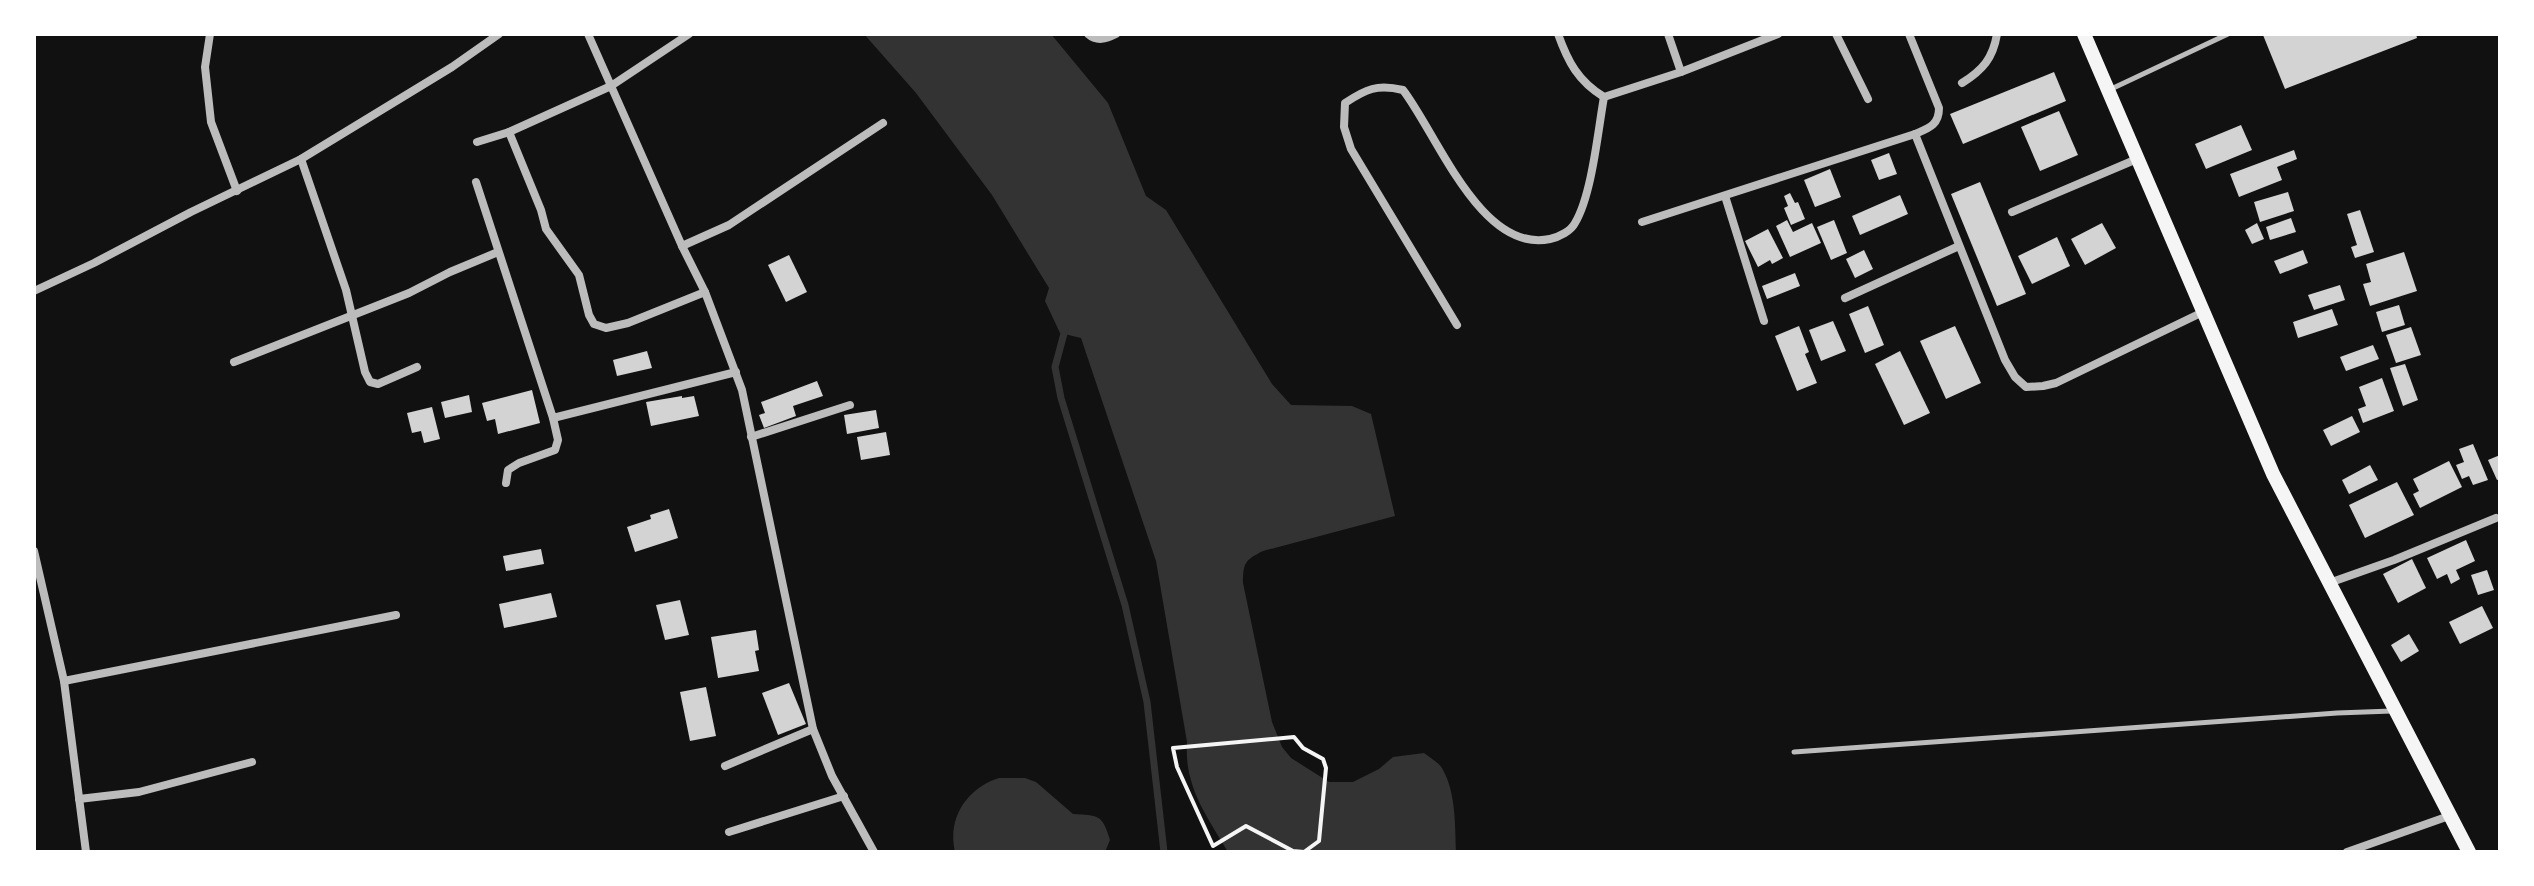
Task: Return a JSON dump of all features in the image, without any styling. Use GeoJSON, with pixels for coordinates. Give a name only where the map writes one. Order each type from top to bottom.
{"type":"FeatureCollection","features":[{"type":"Feature","properties":{"kind":"main road"},"geometry":{"type":"LineString","coordinates":[[2084,34],[2267,462],[2469,852]]}},
{"type":"Feature","properties":{"kind":"street"},"geometry":{"type":"LineString","coordinates":[[210,34],[205,67],[211,122],[237,191]]}},
{"type":"Feature","properties":{"kind":"street"},"geometry":{"type":"LineString","coordinates":[[34,291],[301,159],[452,67],[499,34]]}},
{"type":"Feature","properties":{"kind":"street"},"geometry":{"type":"LineString","coordinates":[[588,34],[705,292],[736,372],[813,729],[832,776],[874,852]]}},
{"type":"Feature","properties":{"kind":"street"},"geometry":{"type":"LineString","coordinates":[[477,142],[509,132],[611,86],[689,34]]}},
{"type":"Feature","properties":{"kind":"street"},"geometry":{"type":"LineString","coordinates":[[1088,34],[1093,39],[1101,39],[1116,34]]}},
{"type":"Feature","properties":{"kind":"street"},"geometry":{"type":"LineString","coordinates":[[1558,34],[1568,60],[1580,79],[1604,97]]}},
{"type":"Feature","properties":{"kind":"street"},"geometry":{"type":"LineString","coordinates":[[1668,34],[1681,72]]}},
{"type":"Feature","properties":{"kind":"street"},"geometry":{"type":"LineString","coordinates":[[1604,97],[1681,72],[1778,34]]}},
{"type":"Feature","properties":{"kind":"street"},"geometry":{"type":"LineString","coordinates":[[1836,34],[1868,99]]}},
{"type":"Feature","properties":{"kind":"street"},"geometry":{"type":"LineString","coordinates":[[1642,222],[1915,134],[1935,124],[1939,108],[1909,34]]}},
{"type":"Feature","properties":{"kind":"street"},"geometry":{"type":"LineString","coordinates":[[1962,83],[1988,63],[1997,34]]}},
{"type":"Feature","properties":{"kind":"street"},"geometry":{"type":"LineString","coordinates":[[1457,325],[1351,149],[1344,127],[1345,103],[1364,91],[1385,86],[1403,90],[1471,199],[1497,224],[1519,237],[1538,242],[1557,237],[1574,226],[1585,200],[1604,97]]}},
{"type":"Feature","properties":{"kind":"street"},"geometry":{"type":"LineString","coordinates":[[682,246],[729,225],[883,123]]}},
{"type":"Feature","properties":{"kind":"street"},"geometry":{"type":"LineString","coordinates":[[509,132],[546,229],[579,275],[594,324],[606,328],[628,323],[705,292]]}},
{"type":"Feature","properties":{"kind":"street"},"geometry":{"type":"LineString","coordinates":[[1915,134],[2005,360],[2015,377],[2026,387],[2056,383],[2203,312]]}},
{"type":"Feature","properties":{"kind":"street"},"geometry":{"type":"LineString","coordinates":[[301,159],[346,290],[370,382],[378,384],[417,367]]}},
{"type":"Feature","properties":{"kind":"street"},"geometry":{"type":"LineString","coordinates":[[2012,212],[2137,159]]}},
{"type":"Feature","properties":{"kind":"street"},"geometry":{"type":"LineString","coordinates":[[476,182],[558,440],[555,450],[508,470],[506,483]]}},
{"type":"Feature","properties":{"kind":"street"},"geometry":{"type":"LineString","coordinates":[[1725,196],[1764,321]]}},
{"type":"Feature","properties":{"kind":"street"},"geometry":{"type":"LineString","coordinates":[[1845,298],[1959,246]]}},
{"type":"Feature","properties":{"kind":"street"},"geometry":{"type":"LineString","coordinates":[[234,362],[409,293],[498,252]]}},
{"type":"Feature","properties":{"kind":"street"},"geometry":{"type":"LineString","coordinates":[[553,418],[736,372]]}},
{"type":"Feature","properties":{"kind":"street"},"geometry":{"type":"LineString","coordinates":[[751,437],[850,405]]}},
{"type":"Feature","properties":{"kind":"street"},"geometry":{"type":"LineString","coordinates":[[2329,583],[2496,518]]}},
{"type":"Feature","properties":{"kind":"street"},"geometry":{"type":"LineString","coordinates":[[34,551],[64,681],[86,852]]}},
{"type":"Feature","properties":{"kind":"street"},"geometry":{"type":"LineString","coordinates":[[64,681],[396,615]]}},
{"type":"Feature","properties":{"kind":"street"},"geometry":{"type":"LineString","coordinates":[[725,766],[813,729]]}},
{"type":"Feature","properties":{"kind":"street"},"geometry":{"type":"LineString","coordinates":[[79,799],[139,792],[252,762]]}},
{"type":"Feature","properties":{"kind":"street"},"geometry":{"type":"LineString","coordinates":[[729,832],[844,796]]}},
{"type":"Feature","properties":{"kind":"street"},"geometry":{"type":"LineString","coordinates":[[2347,852],[2449,816]]}},
{"type":"Feature","properties":{"kind":"lane"},"geometry":{"type":"LineString","coordinates":[[2108,91],[2228,34]]}},
{"type":"Feature","properties":{"kind":"lane"},"geometry":{"type":"LineString","coordinates":[[1794,752],[2397,710]]}},
{"type":"Feature","properties":{"kind":"path"},"geometry":{"type":"LineString","coordinates":[[1294,737],[1303,748],[1323,759],[1326,768],[1319,841],[1304,852],[1293,851],[1246,826],[1213,846],[1177,767],[1173,748],[1294,737]]}},
{"type":"Feature","properties":{"kind":"shaded area"},"geometry":{"type":"Polygon","coordinates":[[[864,34],[1051,34],[1108,103],[1146,196],[1166,210],[1272,384],[1291,405],[1352,406],[1371,414],[1395,516],[1263,551],[1246,563],[1243,583],[1272,722],[1282,747],[1291,758],[1329,782],[1353,782],[1379,769],[1393,757],[1424,753],[1440,765],[1447,779],[1454,810],[1456,852],[1228,852],[1198,800],[1189,773],[1187,742],[1156,561],[1081,338],[1060,333],[1045,301],[1049,288],[992,195],[916,93],[864,34]]]}},
{"type":"Feature","properties":{"kind":"shaded area"},"geometry":{"type":"Polygon","coordinates":[[[999,778],[1025,778],[1036,782],[1073,814],[1101,820],[1110,840],[1105,852],[955,852],[954,828],[962,806],[978,789],[999,778]]]}},
{"type":"Feature","properties":{"kind":"building"},"geometry":{"type":"Polygon","coordinates":[[[2416,34],[2417,38],[2285,89],[2263,35],[2416,34]]]}},
{"type":"Feature","properties":{"kind":"building"},"geometry":{"type":"Polygon","coordinates":[[[2054,72],[2066,101],[1963,144],[1950,114],[2054,72]]]}},
{"type":"Feature","properties":{"kind":"building"},"geometry":{"type":"Polygon","coordinates":[[[2059,111],[2078,155],[2040,171],[2021,127],[2059,111]]]}},
{"type":"Feature","properties":{"kind":"building"},"geometry":{"type":"Polygon","coordinates":[[[2241,125],[2252,150],[2206,169],[2195,144],[2241,125]]]}},
{"type":"Feature","properties":{"kind":"building"},"geometry":{"type":"Polygon","coordinates":[[[2294,150],[2297,159],[2277,167],[2282,180],[2239,197],[2230,174],[2294,150]]]}},
{"type":"Feature","properties":{"kind":"building"},"geometry":{"type":"Polygon","coordinates":[[[1889,153],[1897,174],[1879,180],[1871,160],[1889,153]]]}},
{"type":"Feature","properties":{"kind":"building"},"geometry":{"type":"Polygon","coordinates":[[[1830,169],[1841,197],[1815,207],[1804,180],[1830,169]]]}},
{"type":"Feature","properties":{"kind":"building"},"geometry":{"type":"Polygon","coordinates":[[[1980,182],[2026,294],[1997,306],[1951,194],[1980,182]]]}},
{"type":"Feature","properties":{"kind":"building"},"geometry":{"type":"Polygon","coordinates":[[[2288,192],[2294,211],[2260,222],[2254,202],[2288,192]]]}},
{"type":"Feature","properties":{"kind":"building"},"geometry":{"type":"Polygon","coordinates":[[[1790,193],[1795,203],[1798,202],[1805,219],[1791,225],[1784,208],[1788,206],[1784,196],[1790,193]]]}},
{"type":"Feature","properties":{"kind":"building"},"geometry":{"type":"Polygon","coordinates":[[[1900,195],[1908,214],[1860,235],[1852,216],[1900,195]]]}},
{"type":"Feature","properties":{"kind":"building"},"geometry":{"type":"Polygon","coordinates":[[[2360,210],[2374,252],[2355,258],[2351,247],[2357,245],[2347,214],[2360,210]]]}},
{"type":"Feature","properties":{"kind":"building"},"geometry":{"type":"Polygon","coordinates":[[[2291,218],[2296,232],[2270,240],[2266,227],[2291,218]]]}},
{"type":"Feature","properties":{"kind":"building"},"geometry":{"type":"Polygon","coordinates":[[[1787,220],[1793,232],[1812,223],[1821,243],[1790,257],[1776,226],[1787,220]]]}},
{"type":"Feature","properties":{"kind":"building"},"geometry":{"type":"Polygon","coordinates":[[[1834,220],[1847,253],[1831,260],[1817,227],[1834,220]]]}},
{"type":"Feature","properties":{"kind":"building"},"geometry":{"type":"Polygon","coordinates":[[[2102,223],[2116,248],[2085,265],[2071,239],[2102,223]]]}},
{"type":"Feature","properties":{"kind":"building"},"geometry":{"type":"Polygon","coordinates":[[[2257,223],[2264,239],[2252,244],[2245,230],[2257,223]]]}},
{"type":"Feature","properties":{"kind":"building"},"geometry":{"type":"Polygon","coordinates":[[[1768,229],[1783,258],[1772,264],[1770,260],[1758,267],[1745,241],[1768,229]]]}},
{"type":"Feature","properties":{"kind":"building"},"geometry":{"type":"Polygon","coordinates":[[[2057,237],[2070,266],[2032,284],[2018,256],[2057,237]]]}},
{"type":"Feature","properties":{"kind":"building"},"geometry":{"type":"Polygon","coordinates":[[[1864,250],[1873,269],[1855,278],[1846,259],[1864,250]]]}},
{"type":"Feature","properties":{"kind":"building"},"geometry":{"type":"Polygon","coordinates":[[[2303,250],[2308,263],[2280,274],[2274,261],[2303,250]]]}},
{"type":"Feature","properties":{"kind":"building"},"geometry":{"type":"Polygon","coordinates":[[[2404,252],[2417,291],[2370,306],[2363,284],[2371,282],[2366,264],[2404,252]]]}},
{"type":"Feature","properties":{"kind":"building"},"geometry":{"type":"Polygon","coordinates":[[[789,255],[807,292],[786,302],[768,265],[789,255]]]}},
{"type":"Feature","properties":{"kind":"building"},"geometry":{"type":"Polygon","coordinates":[[[1795,273],[1800,286],[1767,299],[1762,286],[1795,273]]]}},
{"type":"Feature","properties":{"kind":"building"},"geometry":{"type":"Polygon","coordinates":[[[2340,285],[2345,300],[2314,310],[2308,295],[2340,285]]]}},
{"type":"Feature","properties":{"kind":"building"},"geometry":{"type":"Polygon","coordinates":[[[2399,305],[2405,325],[2382,332],[2376,312],[2399,305]]]}},
{"type":"Feature","properties":{"kind":"building"},"geometry":{"type":"Polygon","coordinates":[[[1868,306],[1884,345],[1865,353],[1849,314],[1868,306]]]}},
{"type":"Feature","properties":{"kind":"building"},"geometry":{"type":"Polygon","coordinates":[[[2332,309],[2338,325],[2298,338],[2293,322],[2332,309]]]}},
{"type":"Feature","properties":{"kind":"building"},"geometry":{"type":"Polygon","coordinates":[[[1833,321],[1846,351],[1821,361],[1809,330],[1833,321]]]}},
{"type":"Feature","properties":{"kind":"building"},"geometry":{"type":"Polygon","coordinates":[[[1799,326],[1809,352],[1805,354],[1817,383],[1797,391],[1775,336],[1799,326]]]}},
{"type":"Feature","properties":{"kind":"building"},"geometry":{"type":"Polygon","coordinates":[[[1955,326],[1981,383],[1946,399],[1920,341],[1955,326]]]}},
{"type":"Feature","properties":{"kind":"building"},"geometry":{"type":"Polygon","coordinates":[[[2411,327],[2421,355],[2396,363],[2386,335],[2411,327]]]}},
{"type":"Feature","properties":{"kind":"building"},"geometry":{"type":"Polygon","coordinates":[[[2373,345],[2379,359],[2346,371],[2340,357],[2373,345]]]}},
{"type":"Feature","properties":{"kind":"building"},"geometry":{"type":"Polygon","coordinates":[[[647,351],[652,368],[617,376],[613,360],[647,351]]]}},
{"type":"Feature","properties":{"kind":"building"},"geometry":{"type":"Polygon","coordinates":[[[1900,351],[1930,413],[1904,425],[1875,364],[1900,351]]]}},
{"type":"Feature","properties":{"kind":"building"},"geometry":{"type":"Polygon","coordinates":[[[2405,364],[2418,400],[2403,406],[2390,368],[2405,364]]]}},
{"type":"Feature","properties":{"kind":"building"},"geometry":{"type":"Polygon","coordinates":[[[2382,378],[2394,411],[2363,423],[2358,409],[2366,406],[2359,387],[2382,378]]]}},
{"type":"Feature","properties":{"kind":"building"},"geometry":{"type":"Polygon","coordinates":[[[817,381],[823,396],[793,406],[796,416],[764,428],[759,415],[765,413],[761,402],[817,381]]]}},
{"type":"Feature","properties":{"kind":"building"},"geometry":{"type":"Polygon","coordinates":[[[532,390],[540,423],[498,434],[495,419],[487,421],[482,403],[532,390]]]}},
{"type":"Feature","properties":{"kind":"building"},"geometry":{"type":"Polygon","coordinates":[[[469,395],[472,412],[445,418],[441,402],[469,395]]]}},
{"type":"Feature","properties":{"kind":"building"},"geometry":{"type":"Polygon","coordinates":[[[694,396],[699,416],[651,426],[646,402],[694,396]]]}},
{"type":"Feature","properties":{"kind":"building"},"geometry":{"type":"Polygon","coordinates":[[[432,407],[440,439],[424,443],[421,431],[412,433],[407,413],[432,407]]]}},
{"type":"Feature","properties":{"kind":"building"},"geometry":{"type":"Polygon","coordinates":[[[876,410],[879,428],[847,434],[844,415],[876,410]]]}},
{"type":"Feature","properties":{"kind":"building"},"geometry":{"type":"Polygon","coordinates":[[[2352,416],[2360,432],[2331,446],[2323,430],[2352,416]]]}},
{"type":"Feature","properties":{"kind":"building"},"geometry":{"type":"Polygon","coordinates":[[[886,432],[890,455],[861,460],[857,437],[886,432]]]}},
{"type":"Feature","properties":{"kind":"building"},"geometry":{"type":"Polygon","coordinates":[[[2473,444],[2488,480],[2473,485],[2469,476],[2462,479],[2456,465],[2464,462],[2459,449],[2473,444]]]}},
{"type":"Feature","properties":{"kind":"building"},"geometry":{"type":"Polygon","coordinates":[[[2500,455],[2500,479],[2497,480],[2488,460],[2500,455]]]}},
{"type":"Feature","properties":{"kind":"building"},"geometry":{"type":"Polygon","coordinates":[[[2449,461],[2462,487],[2420,508],[2413,494],[2419,491],[2413,479],[2449,461]]]}},
{"type":"Feature","properties":{"kind":"building"},"geometry":{"type":"Polygon","coordinates":[[[2370,465],[2378,480],[2349,494],[2342,480],[2370,465]]]}},
{"type":"Feature","properties":{"kind":"building"},"geometry":{"type":"Polygon","coordinates":[[[2397,482],[2414,515],[2365,538],[2349,505],[2397,482]]]}},
{"type":"Feature","properties":{"kind":"building"},"geometry":{"type":"Polygon","coordinates":[[[669,509],[678,538],[635,552],[627,527],[669,509]]]}},
{"type":"Feature","properties":{"kind":"building"},"geometry":{"type":"Polygon","coordinates":[[[2466,540],[2475,561],[2456,570],[2460,579],[2451,584],[2447,574],[2437,579],[2427,558],[2466,540]]]}},
{"type":"Feature","properties":{"kind":"building"},"geometry":{"type":"Polygon","coordinates":[[[541,549],[544,564],[506,571],[503,556],[541,549]]]}},
{"type":"Feature","properties":{"kind":"building"},"geometry":{"type":"Polygon","coordinates":[[[2412,559],[2426,588],[2398,603],[2383,574],[2412,559]]]}},
{"type":"Feature","properties":{"kind":"building"},"geometry":{"type":"Polygon","coordinates":[[[2487,570],[2494,590],[2478,595],[2471,575],[2487,570]]]}},
{"type":"Feature","properties":{"kind":"building"},"geometry":{"type":"Polygon","coordinates":[[[551,593],[557,617],[504,628],[499,604],[551,593]]]}},
{"type":"Feature","properties":{"kind":"building"},"geometry":{"type":"Polygon","coordinates":[[[680,600],[689,635],[665,640],[656,605],[680,600]]]}},
{"type":"Feature","properties":{"kind":"building"},"geometry":{"type":"Polygon","coordinates":[[[2482,606],[2493,628],[2460,644],[2449,622],[2482,606]]]}},
{"type":"Feature","properties":{"kind":"building"},"geometry":{"type":"Polygon","coordinates":[[[756,630],[759,650],[755,651],[759,671],[718,678],[711,637],[756,630]]]}},
{"type":"Feature","properties":{"kind":"building"},"geometry":{"type":"Polygon","coordinates":[[[2409,634],[2419,651],[2401,662],[2391,645],[2409,634]]]}},
{"type":"Feature","properties":{"kind":"building"},"geometry":{"type":"Polygon","coordinates":[[[789,683],[806,724],[778,735],[762,693],[789,683]]]}},
{"type":"Feature","properties":{"kind":"building"},"geometry":{"type":"Polygon","coordinates":[[[706,687],[716,736],[690,741],[680,692],[706,687]]]}},
{"type":"Feature","properties":{"kind":"waterway"},"geometry":{"type":"LineString","coordinates":[[1066,326],[1055,367],[1061,398],[1125,605],[1147,702],[1164,852]]}}]}
